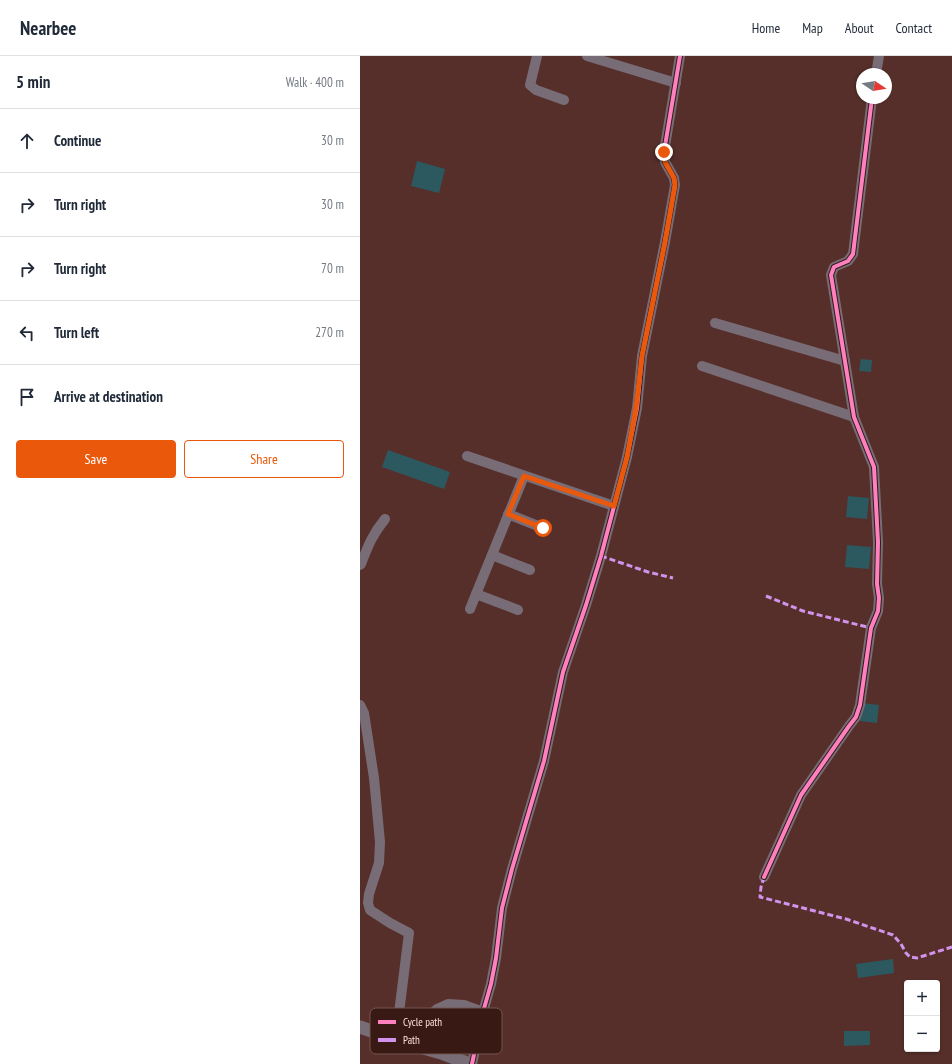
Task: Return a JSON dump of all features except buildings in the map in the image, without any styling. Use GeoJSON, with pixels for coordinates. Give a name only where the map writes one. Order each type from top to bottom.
{"type":"FeatureCollection","features":[{"type":"Feature","properties":{"kind":"street"},"geometry":{"type":"LineString","coordinates":[[536,56],[530,84],[536,90],[564,100]]}},
{"type":"Feature","properties":{"kind":"street"},"geometry":{"type":"LineString","coordinates":[[587,56],[676,83]]}},
{"type":"Feature","properties":{"kind":"street"},"geometry":{"type":"LineString","coordinates":[[484,1008],[496,958],[502,908],[544,761],[563,672],[586,605],[627,457],[634,422],[642,356],[675,185],[674,178],[665,162],[664,152],[680,56]]}},
{"type":"Feature","properties":{"kind":"street"},"geometry":{"type":"LineString","coordinates":[[877,68],[879,56]]}},
{"type":"Feature","properties":{"kind":"street"},"geometry":{"type":"LineString","coordinates":[[764,877],[801,795],[856,717],[860,705],[871,628],[878,612],[879,598],[876,584],[878,542],[874,467],[854,417],[831,276],[834,267],[848,261],[853,254],[871,104]]}},
{"type":"Feature","properties":{"kind":"street"},"geometry":{"type":"LineString","coordinates":[[715,323],[845,361]]}},
{"type":"Feature","properties":{"kind":"street"},"geometry":{"type":"LineString","coordinates":[[702,366],[854,417]]}},
{"type":"Feature","properties":{"kind":"street"},"geometry":{"type":"LineString","coordinates":[[467,456],[614,506]]}},
{"type":"Feature","properties":{"kind":"street"},"geometry":{"type":"LineString","coordinates":[[470,610],[524,476]]}},
{"type":"Feature","properties":{"kind":"street"},"geometry":{"type":"LineString","coordinates":[[508,514],[543,528]]}},
{"type":"Feature","properties":{"kind":"street"},"geometry":{"type":"LineString","coordinates":[[360,565],[375,531],[385,519]]}},
{"type":"Feature","properties":{"kind":"street"},"geometry":{"type":"LineString","coordinates":[[492,555],[530,570]]}},
{"type":"Feature","properties":{"kind":"street"},"geometry":{"type":"LineString","coordinates":[[476,594],[518,610]]}},
{"type":"Feature","properties":{"kind":"street"},"geometry":{"type":"LineString","coordinates":[[360,705],[364,713],[374,778],[380,842],[379,863],[369,894],[368,903],[370,910],[409,933],[401,1008]]}},
{"type":"Feature","properties":{"kind":"street"},"geometry":{"type":"LineString","coordinates":[[439,1008],[448,1004],[464,1005],[472,1008]]}},
{"type":"Feature","properties":{"kind":"street"},"geometry":{"type":"LineString","coordinates":[[360,1027],[370,1030]]}},
{"type":"Feature","properties":{"kind":"street"},"geometry":{"type":"LineString","coordinates":[[444,1054],[471,1064],[473,1054]]}},
{"type":"Feature","properties":{"kind":"water"},"geometry":{"type":"Polygon","coordinates":[[[417,161],[445,169],[439,193],[411,186],[417,161]]]}},
{"type":"Feature","properties":{"kind":"water"},"geometry":{"type":"Polygon","coordinates":[[[861,359],[872,360],[871,372],[859,371],[861,359]]]}},
{"type":"Feature","properties":{"kind":"water"},"geometry":{"type":"Polygon","coordinates":[[[388,450],[450,472],[444,489],[382,467],[388,450]]]}},
{"type":"Feature","properties":{"kind":"water"},"geometry":{"type":"Polygon","coordinates":[[[848,496],[869,498],[867,519],[846,517],[848,496]]]}},
{"type":"Feature","properties":{"kind":"water"},"geometry":{"type":"Polygon","coordinates":[[[847,545],[871,547],[869,569],[845,567],[847,545]]]}},
{"type":"Feature","properties":{"kind":"water"},"geometry":{"type":"Polygon","coordinates":[[[862,703],[879,705],[877,723],[860,721],[862,703]]]}},
{"type":"Feature","properties":{"kind":"water"},"geometry":{"type":"Polygon","coordinates":[[[893,959],[894,973],[858,978],[856,964],[893,959]]]}},
{"type":"Feature","properties":{"kind":"water"},"geometry":{"type":"Polygon","coordinates":[[[844,1031],[870,1031],[870,1045],[844,1046],[844,1031]]]}},
{"type":"Feature","properties":{"kind":"marked path"},"geometry":{"type":"LineString","coordinates":[[601,556],[648,572],[673,578]]}},
{"type":"Feature","properties":{"kind":"marked path"},"geometry":{"type":"LineString","coordinates":[[766,596],[803,611],[871,628]]}},
{"type":"Feature","properties":{"kind":"marked path"},"geometry":{"type":"LineString","coordinates":[[764,877],[760,897],[846,919],[893,935],[910,957],[917,958],[952,947]]}},
{"type":"Feature","properties":{"kind":"cycle path"},"geometry":{"type":"LineString","coordinates":[[484,1008],[496,958],[502,908],[544,761],[563,672],[601,556],[627,457],[637,408],[642,356],[675,185],[674,178],[665,162],[664,152],[680,56]]}},
{"type":"Feature","properties":{"kind":"cycle path"},"geometry":{"type":"LineString","coordinates":[[764,877],[801,795],[856,717],[860,705],[871,628],[878,611],[878,542],[874,467],[854,417],[831,275],[834,267],[848,261],[853,254],[871,104]]}},
{"type":"Feature","properties":{"kind":"cycle path"},"geometry":{"type":"LineString","coordinates":[[472,1064],[474,1054]]}},
{"type":"Feature","properties":{"kind":"route"},"geometry":{"type":"LineString","coordinates":[[543,528],[508,514],[524,476],[614,506],[627,457],[636,408],[642,356],[675,185],[674,178],[665,162],[664,152]]}}]}
